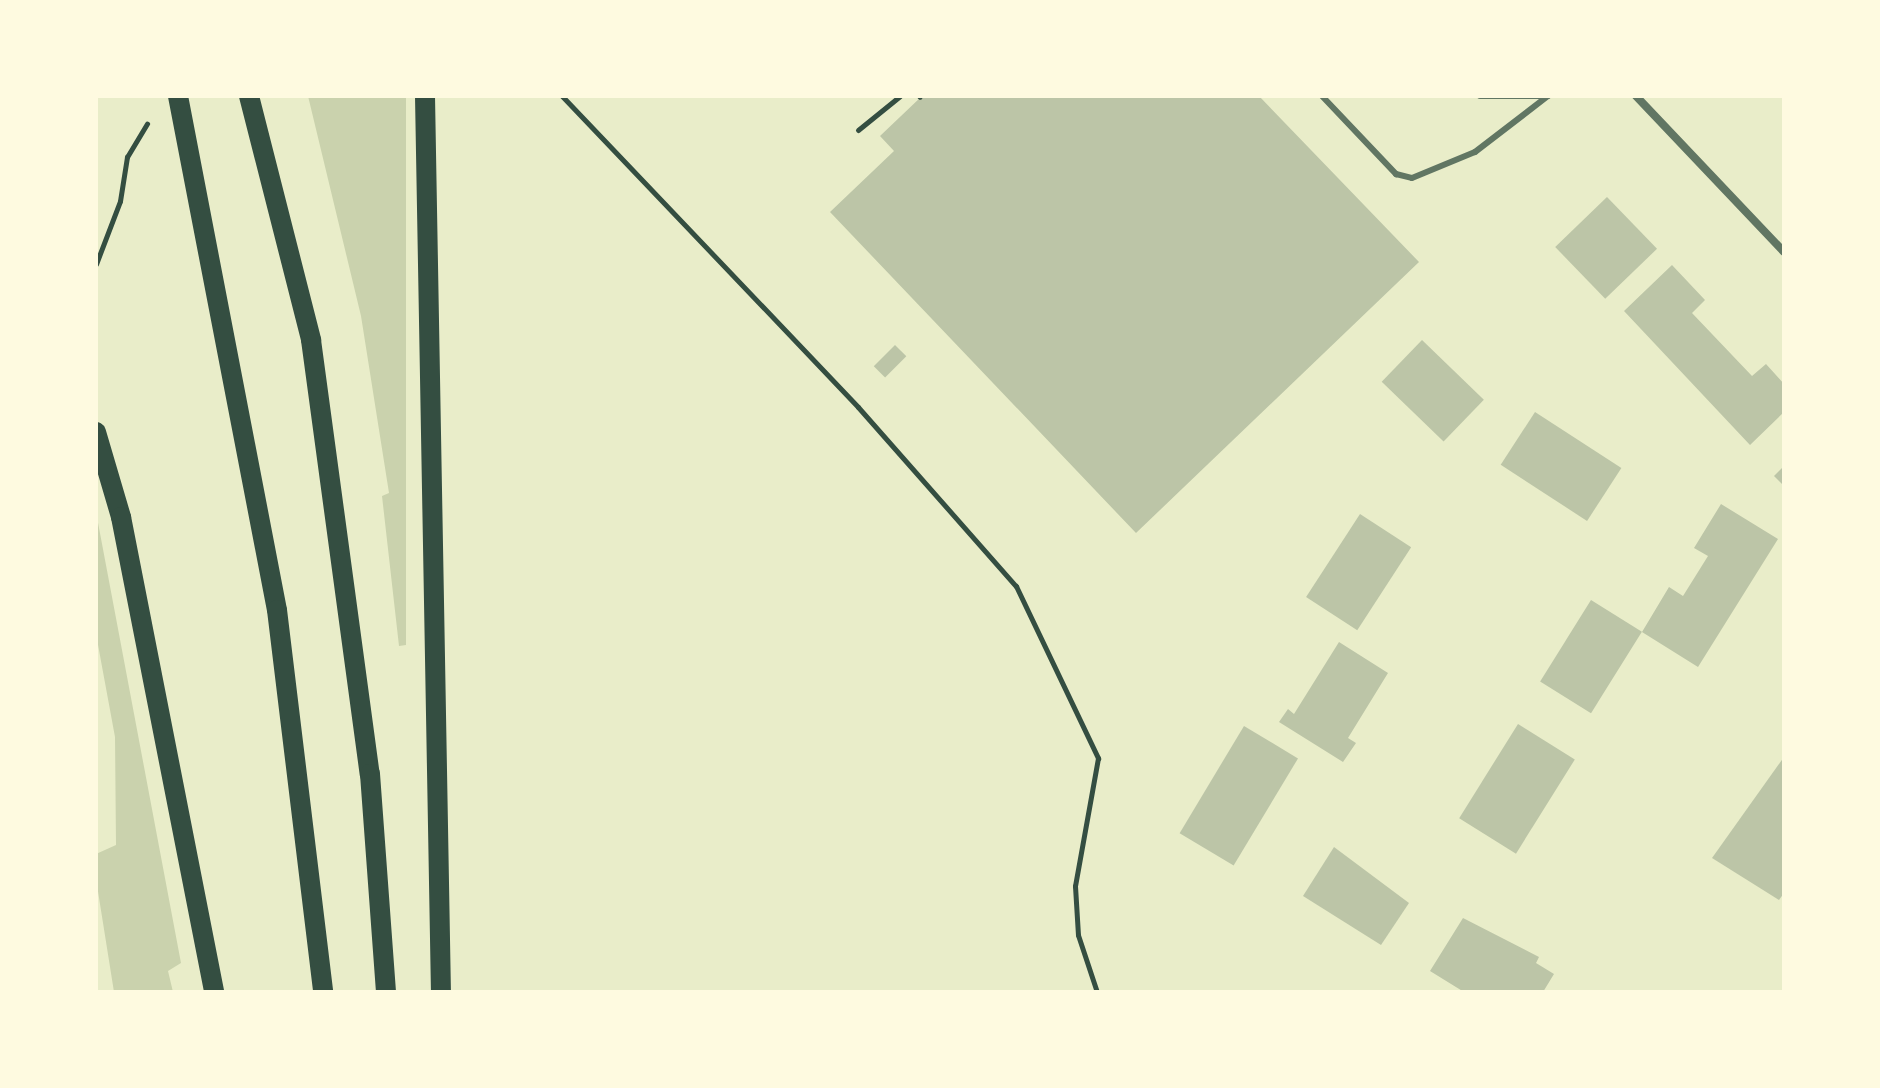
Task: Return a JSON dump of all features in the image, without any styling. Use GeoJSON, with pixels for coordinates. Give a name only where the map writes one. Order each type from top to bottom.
{"type":"FeatureCollection","features":[{"type":"Feature","properties":{"kind":"main road"},"geometry":{"type":"LineString","coordinates":[[178,96],[195,165],[277,610],[323,992]]}},
{"type":"Feature","properties":{"kind":"main road"},"geometry":{"type":"LineString","coordinates":[[249,96],[311,340],[370,774],[386,992]]}},
{"type":"Feature","properties":{"kind":"main road"},"geometry":{"type":"LineString","coordinates":[[425,96],[441,992]]}},
{"type":"Feature","properties":{"kind":"main road"},"geometry":{"type":"LineString","coordinates":[[96,432],[118,505],[214,992]]}},
{"type":"Feature","properties":{"kind":"street"},"geometry":{"type":"LineString","coordinates":[[1636,96],[1784,252]]}},
{"type":"Feature","properties":{"kind":"lane"},"geometry":{"type":"LineString","coordinates":[[1322,96],[1396,174],[1412,178],[1475,152],[1548,96]]}},
{"type":"Feature","properties":{"kind":"lane"},"geometry":{"type":"LineString","coordinates":[[1480,96],[1548,96]]}},
{"type":"Feature","properties":{"kind":"path"},"geometry":{"type":"LineString","coordinates":[[562,96],[858,407],[1016,586],[1098,758],[1075,886],[1078,935],[1097,992]]}},
{"type":"Feature","properties":{"kind":"path"},"geometry":{"type":"LineString","coordinates":[[858,130],[900,96]]}},
{"type":"Feature","properties":{"kind":"path"},"geometry":{"type":"LineString","coordinates":[[96,264],[140,132]]}},
{"type":"Feature","properties":{"kind":"green space"},"geometry":{"type":"Polygon","coordinates":[[[308,96],[406,96],[406,645],[399,646],[382,496],[389,493],[361,316],[308,96]]]}},
{"type":"Feature","properties":{"kind":"green space"},"geometry":{"type":"Polygon","coordinates":[[[96,512],[181,963],[168,971],[173,992],[114,992],[96,879],[96,854],[116,845],[115,737],[96,634],[96,512]]]}},
{"type":"Feature","properties":{"kind":"building"},"geometry":{"type":"Polygon","coordinates":[[[922,96],[1259,96],[1419,262],[1136,533],[830,212],[894,151],[880,136],[922,96]]]}},
{"type":"Feature","properties":{"kind":"building"},"geometry":{"type":"Polygon","coordinates":[[[1607,197],[1657,249],[1605,299],[1555,247],[1607,197]]]}},
{"type":"Feature","properties":{"kind":"building"},"geometry":{"type":"Polygon","coordinates":[[[1672,265],[1705,300],[1692,313],[1752,376],[1766,364],[1784,384],[1784,412],[1750,445],[1624,311],[1672,265]]]}},
{"type":"Feature","properties":{"kind":"building"},"geometry":{"type":"Polygon","coordinates":[[[1422,340],[1484,400],[1444,441],[1382,382],[1422,340]]]}},
{"type":"Feature","properties":{"kind":"building"},"geometry":{"type":"Polygon","coordinates":[[[895,345],[906,356],[885,378],[874,366],[895,345]]]}},
{"type":"Feature","properties":{"kind":"building"},"geometry":{"type":"Polygon","coordinates":[[[1535,412],[1621,468],[1587,521],[1501,465],[1535,412]]]}},
{"type":"Feature","properties":{"kind":"building"},"geometry":{"type":"Polygon","coordinates":[[[1784,466],[1784,486],[1774,476],[1784,466]]]}},
{"type":"Feature","properties":{"kind":"building"},"geometry":{"type":"Polygon","coordinates":[[[1721,504],[1778,539],[1698,667],[1642,632],[1669,587],[1683,596],[1708,556],[1694,548],[1721,504]]]}},
{"type":"Feature","properties":{"kind":"building"},"geometry":{"type":"Polygon","coordinates":[[[1360,514],[1411,547],[1357,630],[1306,597],[1360,514]]]}},
{"type":"Feature","properties":{"kind":"building"},"geometry":{"type":"Polygon","coordinates":[[[1591,600],[1642,632],[1591,713],[1540,681],[1591,600]]]}},
{"type":"Feature","properties":{"kind":"building"},"geometry":{"type":"Polygon","coordinates":[[[1339,642],[1388,673],[1348,738],[1356,743],[1343,762],[1279,722],[1288,709],[1294,714],[1339,642]]]}},
{"type":"Feature","properties":{"kind":"building"},"geometry":{"type":"Polygon","coordinates":[[[1518,724],[1575,760],[1516,854],[1459,818],[1518,724]]]}},
{"type":"Feature","properties":{"kind":"building"},"geometry":{"type":"Polygon","coordinates":[[[1244,726],[1298,758],[1234,866],[1180,833],[1244,726]]]}},
{"type":"Feature","properties":{"kind":"building"},"geometry":{"type":"Polygon","coordinates":[[[1784,757],[1784,893],[1779,900],[1712,858],[1784,757]]]}},
{"type":"Feature","properties":{"kind":"building"},"geometry":{"type":"Polygon","coordinates":[[[1334,847],[1409,903],[1381,945],[1303,896],[1334,847]]]}},
{"type":"Feature","properties":{"kind":"building"},"geometry":{"type":"Polygon","coordinates":[[[1463,918],[1539,957],[1536,963],[1554,974],[1543,992],[1464,992],[1430,971],[1463,918]]]}}]}
